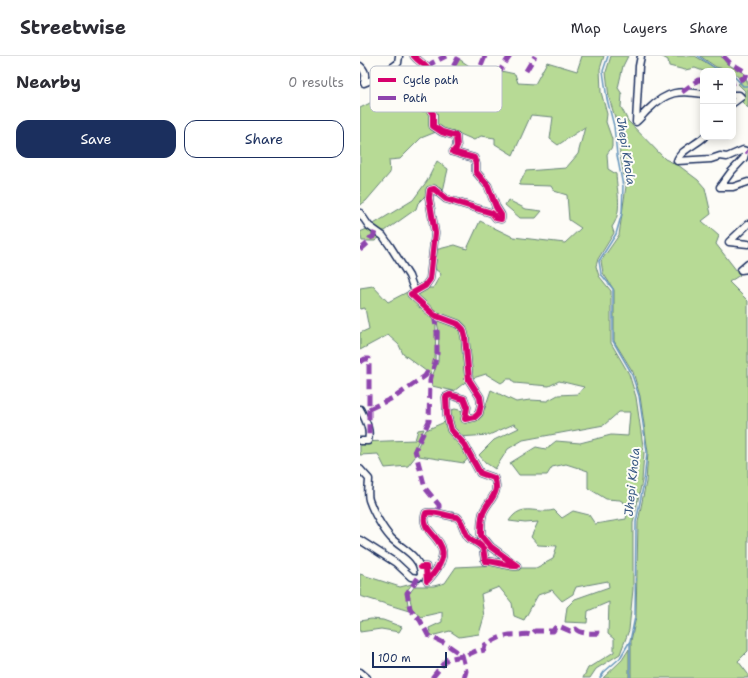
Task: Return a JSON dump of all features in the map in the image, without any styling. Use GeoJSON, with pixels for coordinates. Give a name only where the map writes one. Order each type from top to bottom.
{"type":"FeatureCollection","features":[{"type":"Feature","properties":{"kind":"street"},"geometry":{"type":"LineString","coordinates":[[394,66],[398,63],[399,56]]}},
{"type":"Feature","properties":{"kind":"street"},"geometry":{"type":"LineString","coordinates":[[414,56],[426,66]]}},
{"type":"Feature","properties":{"kind":"street"},"geometry":{"type":"LineString","coordinates":[[641,56],[639,66],[636,122],[653,105],[670,94],[694,91],[700,93]]}},
{"type":"Feature","properties":{"kind":"street"},"geometry":{"type":"LineString","coordinates":[[360,66],[366,77],[364,83],[370,81]]}},
{"type":"Feature","properties":{"kind":"street"},"geometry":{"type":"LineString","coordinates":[[736,94],[739,94],[741,97],[736,101]]}},
{"type":"Feature","properties":{"kind":"street"},"geometry":{"type":"LineString","coordinates":[[421,567],[426,567],[427,581],[439,567],[444,552],[441,544],[426,525],[424,518],[426,512],[430,511],[450,517],[457,516],[461,520],[466,534],[470,539],[483,548],[486,560],[503,566],[516,566],[491,547],[481,535],[483,513],[494,497],[496,484],[494,478],[480,473],[464,444],[451,430],[447,415],[446,397],[450,395],[464,399],[467,407],[465,419],[475,417],[480,409],[480,397],[469,380],[463,329],[458,324],[443,320],[426,309],[411,294],[425,286],[430,279],[435,233],[429,198],[430,190],[434,189],[446,198],[492,212],[496,218],[501,219],[501,214],[493,201],[488,186],[476,172],[474,158],[453,152],[457,147],[456,136],[442,132],[433,126],[432,112]]}},
{"type":"Feature","properties":{"kind":"street"},"geometry":{"type":"LineString","coordinates":[[701,140],[680,154],[677,161],[711,159],[720,156],[727,157],[743,150],[746,152],[744,158],[720,187],[732,187],[748,182]]}},
{"type":"Feature","properties":{"kind":"street"},"geometry":{"type":"LineString","coordinates":[[360,213],[370,226],[383,236],[390,246],[409,276],[415,292]]}},
{"type":"Feature","properties":{"kind":"street"},"geometry":{"type":"LineString","coordinates":[[748,224],[729,242],[748,244]]}},
{"type":"Feature","properties":{"kind":"street"},"geometry":{"type":"LineString","coordinates":[[748,264],[741,270],[748,269]]}},
{"type":"Feature","properties":{"kind":"street"},"geometry":{"type":"LineString","coordinates":[[360,408],[367,424],[369,436],[368,441],[360,441]]}},
{"type":"Feature","properties":{"kind":"street"},"geometry":{"type":"LineString","coordinates":[[360,469],[369,479],[369,499],[378,518],[391,538],[414,556],[421,567],[421,574],[418,578],[411,577],[396,563],[360,540]]}},
{"type":"Feature","properties":{"kind":"street"},"geometry":{"type":"LineString","coordinates":[[360,672],[367,678]]}},
{"type":"Feature","properties":{"kind":"green space"},"geometry":{"type":"Polygon","coordinates":[[[582,56],[604,56],[600,69],[601,92],[607,114],[606,122],[612,139],[612,147],[607,154],[608,169],[616,174],[618,208],[612,227],[614,233],[598,259],[596,266],[599,276],[611,291],[611,343],[629,374],[636,397],[644,453],[642,481],[633,523],[633,589],[629,630],[620,654],[596,669],[590,678],[583,678],[588,668],[614,652],[614,639],[608,634],[609,602],[588,611],[587,623],[565,622],[567,607],[575,599],[609,587],[608,581],[576,587],[573,594],[562,601],[552,590],[538,595],[524,620],[514,616],[512,603],[499,587],[481,594],[484,617],[479,634],[459,637],[450,631],[431,636],[429,628],[442,622],[442,612],[420,617],[412,608],[409,594],[415,586],[434,586],[445,583],[456,567],[497,565],[509,568],[536,568],[553,559],[557,546],[538,545],[531,537],[538,522],[525,523],[509,521],[514,515],[524,510],[554,510],[562,518],[573,511],[589,515],[595,524],[626,519],[629,506],[620,500],[606,499],[588,488],[588,471],[566,464],[552,467],[547,475],[519,475],[510,463],[536,447],[546,449],[556,441],[580,443],[611,435],[628,436],[630,412],[619,412],[604,425],[523,440],[508,449],[495,469],[486,463],[479,455],[494,440],[519,428],[514,424],[489,435],[459,437],[453,429],[448,411],[455,409],[463,411],[464,419],[477,418],[485,408],[491,390],[516,402],[530,400],[547,401],[558,395],[578,394],[584,387],[559,381],[549,386],[514,383],[512,379],[507,379],[501,383],[486,374],[470,379],[464,328],[436,314],[414,295],[426,288],[433,288],[441,274],[433,267],[435,250],[455,245],[467,249],[480,221],[513,237],[565,243],[581,228],[569,220],[567,195],[554,191],[551,186],[519,185],[526,171],[566,168],[578,154],[585,127],[558,145],[550,139],[553,117],[531,115],[513,155],[495,144],[495,138],[481,136],[474,140],[453,131],[445,132],[435,125],[435,114],[431,112],[502,112],[502,71],[515,74],[518,83],[535,84],[547,62],[577,71],[582,56]]]}},
{"type":"Feature","properties":{"kind":"green space"},"geometry":{"type":"Polygon","coordinates":[[[611,56],[628,56],[623,66],[618,88],[622,94],[621,107],[628,121],[665,159],[678,165],[698,180],[705,188],[711,214],[702,221],[719,236],[716,244],[740,275],[729,282],[748,301],[748,651],[738,661],[748,674],[748,678],[631,678],[631,641],[636,617],[638,522],[646,482],[648,452],[640,396],[633,372],[614,341],[614,290],[603,273],[601,261],[619,235],[626,186],[620,155],[617,124],[609,98],[606,72],[611,56]]]}},
{"type":"Feature","properties":{"kind":"green space"},"geometry":{"type":"Polygon","coordinates":[[[661,56],[695,56],[715,68],[700,68],[700,70],[695,68],[685,70],[669,66],[668,60],[661,56]]]}},
{"type":"Feature","properties":{"kind":"green space"},"geometry":{"type":"Polygon","coordinates":[[[700,56],[721,56],[727,64],[735,68],[716,67],[700,56]]]}},
{"type":"Feature","properties":{"kind":"green space"},"geometry":{"type":"Polygon","coordinates":[[[459,59],[469,66],[455,66],[459,59]]]}},
{"type":"Feature","properties":{"kind":"green space"},"geometry":{"type":"Polygon","coordinates":[[[736,69],[744,73],[744,76],[739,78],[736,74],[736,69]]]}},
{"type":"Feature","properties":{"kind":"green space"},"geometry":{"type":"Polygon","coordinates":[[[746,79],[748,83],[748,108],[742,102],[745,91],[738,84],[746,79]]]}},
{"type":"Feature","properties":{"kind":"green space"},"geometry":{"type":"Polygon","coordinates":[[[370,103],[370,112],[431,112],[436,132],[421,138],[400,159],[389,160],[390,173],[366,201],[360,205],[360,108],[370,103]]]}},
{"type":"Feature","properties":{"kind":"green space"},"geometry":{"type":"Polygon","coordinates":[[[437,161],[448,169],[443,191],[438,187],[428,187],[427,194],[418,203],[416,209],[385,231],[377,230],[372,225],[413,200],[427,181],[437,161]]]}},
{"type":"Feature","properties":{"kind":"green space"},"geometry":{"type":"Polygon","coordinates":[[[508,200],[526,209],[542,211],[536,218],[520,218],[505,205],[508,200]]]}},
{"type":"Feature","properties":{"kind":"green space"},"geometry":{"type":"Polygon","coordinates":[[[369,228],[380,237],[375,241],[362,241],[360,232],[369,228]]]}},
{"type":"Feature","properties":{"kind":"green space"},"geometry":{"type":"Polygon","coordinates":[[[373,286],[388,302],[413,289],[411,294],[434,315],[436,323],[435,362],[430,374],[403,354],[399,345],[388,335],[360,350],[360,333],[369,329],[365,308],[360,309],[360,288],[373,286]]]}},
{"type":"Feature","properties":{"kind":"green space"},"geometry":{"type":"Polygon","coordinates":[[[436,317],[450,322],[462,330],[468,380],[454,391],[432,386],[431,379],[438,362],[439,332],[436,317]]]}},
{"type":"Feature","properties":{"kind":"green space"},"geometry":{"type":"Polygon","coordinates":[[[447,421],[470,456],[464,463],[419,456],[416,450],[426,430],[447,421]]]}},
{"type":"Feature","properties":{"kind":"green space"},"geometry":{"type":"Polygon","coordinates":[[[424,429],[414,450],[415,457],[408,466],[385,468],[378,454],[360,455],[360,442],[415,440],[418,430],[424,429]]]}},
{"type":"Feature","properties":{"kind":"green space"},"geometry":{"type":"Polygon","coordinates":[[[360,574],[400,587],[412,584],[406,592],[409,611],[360,596],[360,574]]]}},
{"type":"Feature","properties":{"kind":"green space"},"geometry":{"type":"Polygon","coordinates":[[[371,619],[383,620],[402,627],[399,632],[381,629],[360,632],[360,621],[371,619]]]}},
{"type":"Feature","properties":{"kind":"green space"},"geometry":{"type":"Polygon","coordinates":[[[629,649],[629,678],[603,678],[622,660],[629,649]]]}},
{"type":"Feature","properties":{"kind":"waterway","name":"Jhepi Khola"},"geometry":{"type":"LineString","coordinates":[[600,678],[604,672],[620,658],[630,641],[635,617],[636,522],[644,482],[647,452],[639,396],[631,372],[613,341],[613,289],[601,274],[599,261],[616,234],[622,213],[623,186],[617,155],[614,126],[607,99],[603,71],[608,56]]}},
{"type":"Feature","properties":{"kind":"waterway"},"geometry":{"type":"LineString","coordinates":[[698,56],[715,68]]}},
{"type":"Feature","properties":{"kind":"waterway"},"geometry":{"type":"LineString","coordinates":[[736,78],[743,86],[748,86]]}},
{"type":"Feature","properties":{"kind":"waterway"},"geometry":{"type":"LineString","coordinates":[[630,643],[630,678]]}},
{"type":"Feature","properties":{"kind":"marked path"},"geometry":{"type":"LineString","coordinates":[[429,66],[446,56]]}},
{"type":"Feature","properties":{"kind":"marked path"},"geometry":{"type":"LineString","coordinates":[[454,66],[459,56]]}},
{"type":"Feature","properties":{"kind":"marked path"},"geometry":{"type":"LineString","coordinates":[[481,66],[485,56]]}},
{"type":"Feature","properties":{"kind":"marked path"},"geometry":{"type":"LineString","coordinates":[[502,68],[510,56]]}},
{"type":"Feature","properties":{"kind":"marked path"},"geometry":{"type":"LineString","coordinates":[[526,71],[535,56]]}},
{"type":"Feature","properties":{"kind":"marked path"},"geometry":{"type":"LineString","coordinates":[[723,56],[730,63],[746,72],[745,77],[736,82]]}},
{"type":"Feature","properties":{"kind":"marked path"},"geometry":{"type":"LineString","coordinates":[[682,92],[700,80]]}},
{"type":"Feature","properties":{"kind":"marked path"},"geometry":{"type":"LineString","coordinates":[[360,250],[368,243],[375,232]]}},
{"type":"Feature","properties":{"kind":"marked path"},"geometry":{"type":"LineString","coordinates":[[434,315],[437,332],[437,354],[430,381],[429,421],[415,450],[425,488],[439,505],[439,510],[434,513]]}},
{"type":"Feature","properties":{"kind":"marked path"},"geometry":{"type":"LineString","coordinates":[[360,362],[365,359],[369,359],[369,436]]}},
{"type":"Feature","properties":{"kind":"marked path"},"geometry":{"type":"LineString","coordinates":[[369,409],[395,397],[427,373],[431,375]]}},
{"type":"Feature","properties":{"kind":"marked path"},"geometry":{"type":"LineString","coordinates":[[418,578],[407,593],[410,609],[420,620],[428,635],[446,644],[462,655],[466,671],[464,678]]}},
{"type":"Feature","properties":{"kind":"marked path"},"geometry":{"type":"LineString","coordinates":[[432,678],[447,659],[467,655],[478,650],[484,650],[485,645],[498,638],[510,635],[531,635],[535,631],[553,631],[555,628],[561,627],[570,631],[576,629],[585,633],[603,633]]}},
{"type":"Feature","properties":{"kind":"cycle path"},"geometry":{"type":"LineString","coordinates":[[414,56],[425,66]]}},
{"type":"Feature","properties":{"kind":"cycle path"},"geometry":{"type":"LineString","coordinates":[[421,567],[426,567],[427,581],[438,567],[442,556],[442,548],[425,521],[426,513],[429,512],[457,517],[468,537],[483,548],[485,561],[517,566],[491,547],[481,535],[481,521],[483,513],[495,493],[496,484],[494,478],[480,473],[464,444],[451,430],[447,415],[446,397],[450,395],[464,399],[467,407],[465,419],[475,417],[479,413],[481,404],[480,397],[469,380],[463,329],[458,324],[434,315],[411,294],[425,286],[430,279],[435,233],[429,198],[430,190],[434,189],[446,199],[492,213],[496,218],[501,219],[501,215],[496,207],[488,186],[476,172],[474,158],[453,152],[457,147],[456,136],[442,132],[433,126],[432,112]]}}]}
